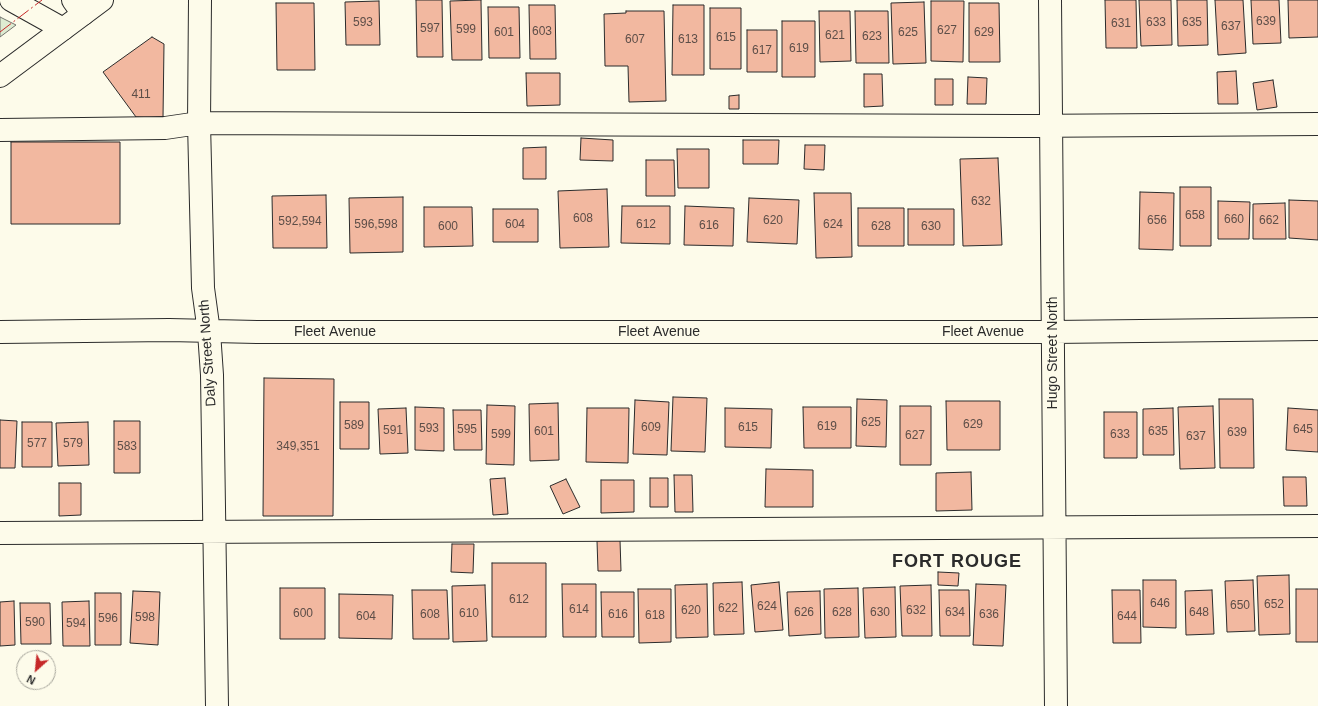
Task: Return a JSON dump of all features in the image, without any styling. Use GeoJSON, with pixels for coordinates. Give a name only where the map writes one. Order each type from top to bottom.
{"type":"FeatureCollection","features":[{"type":"Feature","properties":{"kind":"street"},"geometry":{"type":"LineString","coordinates":[[11,0],[63,29]]}},
{"type":"Feature","properties":{"kind":"street"},"geometry":{"type":"LineString","coordinates":[[0,76],[63,29],[78,7],[102,0]]}},
{"type":"Feature","properties":{"kind":"street","name":"Daly Street North"},"geometry":{"type":"LineString","coordinates":[[200,0],[199,123],[203,288],[209,332],[212,375],[217,706]]}},
{"type":"Feature","properties":{"kind":"street","name":"Hugo Street North"},"geometry":{"type":"LineString","coordinates":[[1050,0],[1056,706]]}},
{"type":"Feature","properties":{"kind":"street"},"geometry":{"type":"LineString","coordinates":[[0,130],[165,128],[199,123],[1052,126],[1318,124]]}},
{"type":"Feature","properties":{"kind":"street","name":"Fleet Avenue"},"geometry":{"type":"LineString","coordinates":[[0,332],[169,330],[209,332],[1053,332],[1318,329]]}},
{"type":"Feature","properties":{"kind":"street"},"geometry":{"type":"LineString","coordinates":[[0,533],[1318,526]]}},
{"type":"Feature","properties":{"kind":"green space"},"geometry":{"type":"Polygon","coordinates":[[[0,17],[16,25],[0,37],[0,17]]]}},
{"type":"Feature","properties":{"kind":"building"},"geometry":{"type":"Polygon","coordinates":[[[416,0],[442,0],[443,57],[417,57],[416,0]]]}},
{"type":"Feature","properties":{"kind":"building"},"geometry":{"type":"Polygon","coordinates":[[[481,0],[482,60],[452,60],[450,1],[481,0]]]}},
{"type":"Feature","properties":{"kind":"building"},"geometry":{"type":"Polygon","coordinates":[[[1105,0],[1136,0],[1137,48],[1106,48],[1105,0]]]}},
{"type":"Feature","properties":{"kind":"building"},"geometry":{"type":"Polygon","coordinates":[[[1139,0],[1171,0],[1172,45],[1141,46],[1139,0]]]}},
{"type":"Feature","properties":{"kind":"building"},"geometry":{"type":"Polygon","coordinates":[[[1177,0],[1207,0],[1208,45],[1178,46],[1177,0]]]}},
{"type":"Feature","properties":{"kind":"building"},"geometry":{"type":"Polygon","coordinates":[[[1215,0],[1243,0],[1246,53],[1218,55],[1215,0]]]}},
{"type":"Feature","properties":{"kind":"building"},"geometry":{"type":"Polygon","coordinates":[[[1251,0],[1279,0],[1281,43],[1253,44],[1251,0]]]}},
{"type":"Feature","properties":{"kind":"building"},"geometry":{"type":"Polygon","coordinates":[[[1288,0],[1318,0],[1318,37],[1289,38],[1288,0]]]}},
{"type":"Feature","properties":{"kind":"building"},"geometry":{"type":"Polygon","coordinates":[[[379,1],[380,45],[346,45],[345,2],[379,1]]]}},
{"type":"Feature","properties":{"kind":"building"},"geometry":{"type":"Polygon","coordinates":[[[931,1],[964,1],[963,62],[931,61],[931,1]]]}},
{"type":"Feature","properties":{"kind":"building"},"geometry":{"type":"Polygon","coordinates":[[[924,2],[926,63],[893,64],[891,3],[924,2]]]}},
{"type":"Feature","properties":{"kind":"building"},"geometry":{"type":"Polygon","coordinates":[[[276,3],[314,3],[315,70],[277,70],[276,3]]]}},
{"type":"Feature","properties":{"kind":"building"},"geometry":{"type":"Polygon","coordinates":[[[969,3],[999,3],[1000,62],[969,62],[969,3]]]}},
{"type":"Feature","properties":{"kind":"building"},"geometry":{"type":"Polygon","coordinates":[[[529,5],[555,5],[556,59],[530,59],[529,5]]]}},
{"type":"Feature","properties":{"kind":"building"},"geometry":{"type":"Polygon","coordinates":[[[673,5],[704,5],[704,75],[672,75],[673,5]]]}},
{"type":"Feature","properties":{"kind":"building"},"geometry":{"type":"Polygon","coordinates":[[[488,7],[519,7],[520,58],[489,58],[488,7]]]}},
{"type":"Feature","properties":{"kind":"building"},"geometry":{"type":"Polygon","coordinates":[[[710,8],[741,8],[741,69],[710,69],[710,8]]]}},
{"type":"Feature","properties":{"kind":"building"},"geometry":{"type":"Polygon","coordinates":[[[626,11],[664,11],[666,101],[629,102],[628,66],[605,66],[604,14],[626,13],[626,11]]]}},
{"type":"Feature","properties":{"kind":"building"},"geometry":{"type":"Polygon","coordinates":[[[819,11],[850,11],[851,61],[820,62],[819,11]]]}},
{"type":"Feature","properties":{"kind":"building"},"geometry":{"type":"Polygon","coordinates":[[[855,11],[888,11],[889,63],[856,63],[855,11]]]}},
{"type":"Feature","properties":{"kind":"building"},"geometry":{"type":"Polygon","coordinates":[[[782,21],[815,21],[815,77],[782,77],[782,21]]]}},
{"type":"Feature","properties":{"kind":"building"},"geometry":{"type":"Polygon","coordinates":[[[747,30],[777,30],[777,72],[747,72],[747,30]]]}},
{"type":"Feature","properties":{"kind":"building"},"geometry":{"type":"Polygon","coordinates":[[[152,37],[164,44],[163,118],[136,117],[103,72],[152,37]]]}},
{"type":"Feature","properties":{"kind":"building"},"geometry":{"type":"Polygon","coordinates":[[[1236,71],[1238,104],[1218,104],[1217,72],[1236,71]]]}},
{"type":"Feature","properties":{"kind":"building"},"geometry":{"type":"Polygon","coordinates":[[[526,73],[560,73],[560,105],[527,106],[526,73]]]}},
{"type":"Feature","properties":{"kind":"building"},"geometry":{"type":"Polygon","coordinates":[[[864,74],[882,74],[883,106],[864,107],[864,74]]]}},
{"type":"Feature","properties":{"kind":"building"},"geometry":{"type":"Polygon","coordinates":[[[968,77],[987,78],[986,104],[967,104],[968,77]]]}},
{"type":"Feature","properties":{"kind":"building"},"geometry":{"type":"Polygon","coordinates":[[[935,79],[953,79],[953,105],[935,105],[935,79]]]}},
{"type":"Feature","properties":{"kind":"building"},"geometry":{"type":"Polygon","coordinates":[[[1273,80],[1277,107],[1257,110],[1253,83],[1273,80]]]}},
{"type":"Feature","properties":{"kind":"building"},"geometry":{"type":"Polygon","coordinates":[[[739,95],[739,109],[729,109],[729,96],[739,95]]]}},
{"type":"Feature","properties":{"kind":"building"},"geometry":{"type":"Polygon","coordinates":[[[581,138],[613,140],[613,161],[580,160],[581,138]]]}},
{"type":"Feature","properties":{"kind":"building"},"geometry":{"type":"Polygon","coordinates":[[[743,140],[779,140],[778,164],[743,164],[743,140]]]}},
{"type":"Feature","properties":{"kind":"building"},"geometry":{"type":"Polygon","coordinates":[[[11,142],[120,142],[120,224],[11,224],[11,142]]]}},
{"type":"Feature","properties":{"kind":"building"},"geometry":{"type":"Polygon","coordinates":[[[805,145],[825,145],[824,170],[804,169],[805,145]]]}},
{"type":"Feature","properties":{"kind":"building"},"geometry":{"type":"Polygon","coordinates":[[[546,147],[546,179],[523,179],[523,148],[546,147]]]}},
{"type":"Feature","properties":{"kind":"building"},"geometry":{"type":"Polygon","coordinates":[[[677,149],[709,149],[709,188],[678,188],[677,149]]]}},
{"type":"Feature","properties":{"kind":"building"},"geometry":{"type":"Polygon","coordinates":[[[998,158],[1002,245],[963,246],[960,159],[998,158]]]}},
{"type":"Feature","properties":{"kind":"building"},"geometry":{"type":"Polygon","coordinates":[[[646,160],[674,160],[675,196],[646,196],[646,160]]]}},
{"type":"Feature","properties":{"kind":"building"},"geometry":{"type":"Polygon","coordinates":[[[1180,187],[1211,187],[1211,246],[1180,246],[1180,187]]]}},
{"type":"Feature","properties":{"kind":"building"},"geometry":{"type":"Polygon","coordinates":[[[607,189],[609,247],[560,248],[558,191],[607,189]]]}},
{"type":"Feature","properties":{"kind":"building"},"geometry":{"type":"Polygon","coordinates":[[[1140,192],[1174,193],[1173,250],[1139,249],[1140,192]]]}},
{"type":"Feature","properties":{"kind":"building"},"geometry":{"type":"Polygon","coordinates":[[[814,193],[851,193],[852,257],[816,258],[814,193]]]}},
{"type":"Feature","properties":{"kind":"building"},"geometry":{"type":"Polygon","coordinates":[[[326,195],[327,248],[273,248],[272,196],[326,195]]]}},
{"type":"Feature","properties":{"kind":"building"},"geometry":{"type":"Polygon","coordinates":[[[403,197],[403,252],[350,253],[349,198],[403,197]]]}},
{"type":"Feature","properties":{"kind":"building"},"geometry":{"type":"Polygon","coordinates":[[[749,198],[799,200],[797,244],[747,242],[749,198]]]}},
{"type":"Feature","properties":{"kind":"building"},"geometry":{"type":"Polygon","coordinates":[[[1289,200],[1318,201],[1318,240],[1289,238],[1289,200]]]}},
{"type":"Feature","properties":{"kind":"building"},"geometry":{"type":"Polygon","coordinates":[[[1218,201],[1250,202],[1249,239],[1218,239],[1218,201]]]}},
{"type":"Feature","properties":{"kind":"building"},"geometry":{"type":"Polygon","coordinates":[[[1285,203],[1286,239],[1253,239],[1253,204],[1285,203]]]}},
{"type":"Feature","properties":{"kind":"building"},"geometry":{"type":"Polygon","coordinates":[[[622,206],[670,206],[670,244],[621,243],[622,206]]]}},
{"type":"Feature","properties":{"kind":"building"},"geometry":{"type":"Polygon","coordinates":[[[685,206],[734,208],[733,246],[684,245],[685,206]]]}},
{"type":"Feature","properties":{"kind":"building"},"geometry":{"type":"Polygon","coordinates":[[[424,207],[472,207],[473,246],[424,247],[424,207]]]}},
{"type":"Feature","properties":{"kind":"building"},"geometry":{"type":"Polygon","coordinates":[[[858,208],[904,208],[904,246],[858,246],[858,208]]]}},
{"type":"Feature","properties":{"kind":"building"},"geometry":{"type":"Polygon","coordinates":[[[493,209],[538,209],[538,242],[493,242],[493,209]]]}},
{"type":"Feature","properties":{"kind":"building"},"geometry":{"type":"Polygon","coordinates":[[[908,209],[954,209],[954,245],[908,245],[908,209]]]}},
{"type":"Feature","properties":{"kind":"building"},"geometry":{"type":"Polygon","coordinates":[[[264,378],[334,379],[333,516],[263,516],[264,378]]]}},
{"type":"Feature","properties":{"kind":"building"},"geometry":{"type":"Polygon","coordinates":[[[673,397],[707,398],[705,452],[671,451],[673,397]]]}},
{"type":"Feature","properties":{"kind":"building"},"geometry":{"type":"Polygon","coordinates":[[[857,399],[887,400],[886,447],[856,446],[857,399]]]}},
{"type":"Feature","properties":{"kind":"building"},"geometry":{"type":"Polygon","coordinates":[[[1219,399],[1253,399],[1254,468],[1220,468],[1219,399]]]}},
{"type":"Feature","properties":{"kind":"building"},"geometry":{"type":"Polygon","coordinates":[[[635,400],[669,402],[667,455],[633,454],[635,400]]]}},
{"type":"Feature","properties":{"kind":"building"},"geometry":{"type":"Polygon","coordinates":[[[946,401],[1000,401],[1000,450],[947,450],[946,401]]]}},
{"type":"Feature","properties":{"kind":"building"},"geometry":{"type":"Polygon","coordinates":[[[340,402],[369,402],[369,449],[340,449],[340,402]]]}},
{"type":"Feature","properties":{"kind":"building"},"geometry":{"type":"Polygon","coordinates":[[[558,403],[559,460],[530,461],[529,404],[558,403]]]}},
{"type":"Feature","properties":{"kind":"building"},"geometry":{"type":"Polygon","coordinates":[[[487,405],[515,406],[514,465],[486,464],[487,405]]]}},
{"type":"Feature","properties":{"kind":"building"},"geometry":{"type":"Polygon","coordinates":[[[900,406],[931,406],[931,465],[900,465],[900,406]]]}},
{"type":"Feature","properties":{"kind":"building"},"geometry":{"type":"Polygon","coordinates":[[[1213,406],[1215,468],[1180,469],[1178,407],[1213,406]]]}},
{"type":"Feature","properties":{"kind":"building"},"geometry":{"type":"Polygon","coordinates":[[[415,407],[444,408],[444,451],[415,450],[415,407]]]}},
{"type":"Feature","properties":{"kind":"building"},"geometry":{"type":"Polygon","coordinates":[[[803,407],[851,407],[851,448],[804,448],[803,407]]]}},
{"type":"Feature","properties":{"kind":"building"},"geometry":{"type":"Polygon","coordinates":[[[406,408],[408,453],[380,454],[378,409],[406,408]]]}},
{"type":"Feature","properties":{"kind":"building"},"geometry":{"type":"Polygon","coordinates":[[[587,408],[629,408],[628,463],[586,462],[587,408]]]}},
{"type":"Feature","properties":{"kind":"building"},"geometry":{"type":"Polygon","coordinates":[[[725,408],[772,409],[771,448],[725,447],[725,408]]]}},
{"type":"Feature","properties":{"kind":"building"},"geometry":{"type":"Polygon","coordinates":[[[1173,408],[1174,455],[1143,455],[1143,409],[1173,408]]]}},
{"type":"Feature","properties":{"kind":"building"},"geometry":{"type":"Polygon","coordinates":[[[1288,408],[1318,410],[1318,452],[1286,450],[1288,408]]]}},
{"type":"Feature","properties":{"kind":"building"},"geometry":{"type":"Polygon","coordinates":[[[453,410],[481,410],[482,450],[454,450],[453,410]]]}},
{"type":"Feature","properties":{"kind":"building"},"geometry":{"type":"Polygon","coordinates":[[[1104,412],[1137,412],[1137,458],[1104,458],[1104,412]]]}},
{"type":"Feature","properties":{"kind":"building"},"geometry":{"type":"Polygon","coordinates":[[[0,420],[17,421],[15,468],[0,468],[0,420]]]}},
{"type":"Feature","properties":{"kind":"building"},"geometry":{"type":"Polygon","coordinates":[[[114,421],[140,421],[140,473],[114,473],[114,421]]]}},
{"type":"Feature","properties":{"kind":"building"},"geometry":{"type":"Polygon","coordinates":[[[22,422],[52,422],[52,467],[22,467],[22,422]]]}},
{"type":"Feature","properties":{"kind":"building"},"geometry":{"type":"Polygon","coordinates":[[[88,422],[89,465],[58,466],[56,423],[88,422]]]}},
{"type":"Feature","properties":{"kind":"building"},"geometry":{"type":"Polygon","coordinates":[[[766,469],[813,470],[813,507],[765,507],[766,469]]]}},
{"type":"Feature","properties":{"kind":"building"},"geometry":{"type":"Polygon","coordinates":[[[971,472],[972,510],[936,511],[936,473],[971,472]]]}},
{"type":"Feature","properties":{"kind":"building"},"geometry":{"type":"Polygon","coordinates":[[[674,475],[692,475],[693,512],[675,512],[674,475]]]}},
{"type":"Feature","properties":{"kind":"building"},"geometry":{"type":"Polygon","coordinates":[[[1283,477],[1306,477],[1307,506],[1284,506],[1283,477]]]}},
{"type":"Feature","properties":{"kind":"building"},"geometry":{"type":"Polygon","coordinates":[[[505,478],[508,514],[493,515],[490,479],[505,478]]]}},
{"type":"Feature","properties":{"kind":"building"},"geometry":{"type":"Polygon","coordinates":[[[650,478],[668,478],[668,507],[650,507],[650,478]]]}},
{"type":"Feature","properties":{"kind":"building"},"geometry":{"type":"Polygon","coordinates":[[[566,479],[580,507],[563,514],[550,486],[566,479]]]}},
{"type":"Feature","properties":{"kind":"building"},"geometry":{"type":"Polygon","coordinates":[[[601,480],[634,480],[634,512],[601,513],[601,480]]]}},
{"type":"Feature","properties":{"kind":"building"},"geometry":{"type":"Polygon","coordinates":[[[59,483],[81,483],[81,515],[59,516],[59,483]]]}},
{"type":"Feature","properties":{"kind":"building"},"geometry":{"type":"Polygon","coordinates":[[[620,540],[621,571],[598,571],[597,541],[620,540]]]}},
{"type":"Feature","properties":{"kind":"building"},"geometry":{"type":"Polygon","coordinates":[[[452,544],[474,544],[473,573],[451,572],[452,544]]]}},
{"type":"Feature","properties":{"kind":"building"},"geometry":{"type":"Polygon","coordinates":[[[492,563],[546,563],[546,637],[492,637],[492,563]]]}},
{"type":"Feature","properties":{"kind":"building"},"geometry":{"type":"Polygon","coordinates":[[[938,572],[959,573],[958,586],[938,585],[938,572]]]}},
{"type":"Feature","properties":{"kind":"building"},"geometry":{"type":"Polygon","coordinates":[[[1289,575],[1290,634],[1259,635],[1257,576],[1289,575]]]}},
{"type":"Feature","properties":{"kind":"building"},"geometry":{"type":"Polygon","coordinates":[[[1143,580],[1176,580],[1176,628],[1143,627],[1143,580]]]}},
{"type":"Feature","properties":{"kind":"building"},"geometry":{"type":"Polygon","coordinates":[[[1253,580],[1255,631],[1227,632],[1225,581],[1253,580]]]}},
{"type":"Feature","properties":{"kind":"building"},"geometry":{"type":"Polygon","coordinates":[[[742,582],[744,634],[714,635],[713,583],[742,582]]]}},
{"type":"Feature","properties":{"kind":"building"},"geometry":{"type":"Polygon","coordinates":[[[779,582],[783,630],[755,632],[751,585],[779,582]]]}},
{"type":"Feature","properties":{"kind":"building"},"geometry":{"type":"Polygon","coordinates":[[[562,584],[596,584],[596,637],[563,637],[562,584]]]}},
{"type":"Feature","properties":{"kind":"building"},"geometry":{"type":"Polygon","coordinates":[[[707,584],[708,637],[676,638],[675,585],[707,584]]]}},
{"type":"Feature","properties":{"kind":"building"},"geometry":{"type":"Polygon","coordinates":[[[976,584],[1006,585],[1003,646],[973,645],[976,584]]]}},
{"type":"Feature","properties":{"kind":"building"},"geometry":{"type":"Polygon","coordinates":[[[485,585],[487,641],[453,642],[452,586],[485,585]]]}},
{"type":"Feature","properties":{"kind":"building"},"geometry":{"type":"Polygon","coordinates":[[[931,585],[932,636],[902,636],[900,586],[931,585]]]}},
{"type":"Feature","properties":{"kind":"building"},"geometry":{"type":"Polygon","coordinates":[[[895,587],[896,637],[865,638],[863,588],[895,587]]]}},
{"type":"Feature","properties":{"kind":"building"},"geometry":{"type":"Polygon","coordinates":[[[280,588],[325,588],[325,639],[280,639],[280,588]]]}},
{"type":"Feature","properties":{"kind":"building"},"geometry":{"type":"Polygon","coordinates":[[[858,588],[859,637],[825,638],[824,589],[858,588]]]}},
{"type":"Feature","properties":{"kind":"building"},"geometry":{"type":"Polygon","coordinates":[[[638,589],[671,589],[671,642],[639,643],[638,589]]]}},
{"type":"Feature","properties":{"kind":"building"},"geometry":{"type":"Polygon","coordinates":[[[1296,589],[1318,589],[1318,642],[1296,642],[1296,589]]]}},
{"type":"Feature","properties":{"kind":"building"},"geometry":{"type":"Polygon","coordinates":[[[412,590],[447,590],[449,639],[413,639],[412,590]]]}},
{"type":"Feature","properties":{"kind":"building"},"geometry":{"type":"Polygon","coordinates":[[[939,590],[969,590],[970,636],[940,636],[939,590]]]}},
{"type":"Feature","properties":{"kind":"building"},"geometry":{"type":"Polygon","coordinates":[[[1112,590],[1140,590],[1141,643],[1113,643],[1112,590]]]}},
{"type":"Feature","properties":{"kind":"building"},"geometry":{"type":"Polygon","coordinates":[[[1212,590],[1214,634],[1186,635],[1185,591],[1212,590]]]}},
{"type":"Feature","properties":{"kind":"building"},"geometry":{"type":"Polygon","coordinates":[[[133,591],[160,592],[158,645],[130,643],[133,591]]]}},
{"type":"Feature","properties":{"kind":"building"},"geometry":{"type":"Polygon","coordinates":[[[820,591],[821,634],[789,636],[787,592],[820,591]]]}},
{"type":"Feature","properties":{"kind":"building"},"geometry":{"type":"Polygon","coordinates":[[[601,592],[634,592],[634,637],[602,637],[601,592]]]}},
{"type":"Feature","properties":{"kind":"building"},"geometry":{"type":"Polygon","coordinates":[[[95,593],[121,593],[121,645],[95,645],[95,593]]]}},
{"type":"Feature","properties":{"kind":"building"},"geometry":{"type":"Polygon","coordinates":[[[339,594],[393,595],[392,639],[339,638],[339,594]]]}},
{"type":"Feature","properties":{"kind":"building"},"geometry":{"type":"Polygon","coordinates":[[[14,601],[15,645],[0,646],[0,602],[14,601]]]}},
{"type":"Feature","properties":{"kind":"building"},"geometry":{"type":"Polygon","coordinates":[[[89,601],[90,646],[63,646],[62,602],[89,601]]]}},
{"type":"Feature","properties":{"kind":"building"},"geometry":{"type":"Polygon","coordinates":[[[20,603],[50,603],[51,644],[21,644],[20,603]]]}},
{"type":"Feature","properties":{"kind":"power"},"geometry":{"type":"LineString","coordinates":[[0,32],[42,0]]}},
{"type":"Feature","properties":{"kind":"district","name":"FORT ROUGE"},"geometry":{"type":"Point","coordinates":[957,562]}}]}
